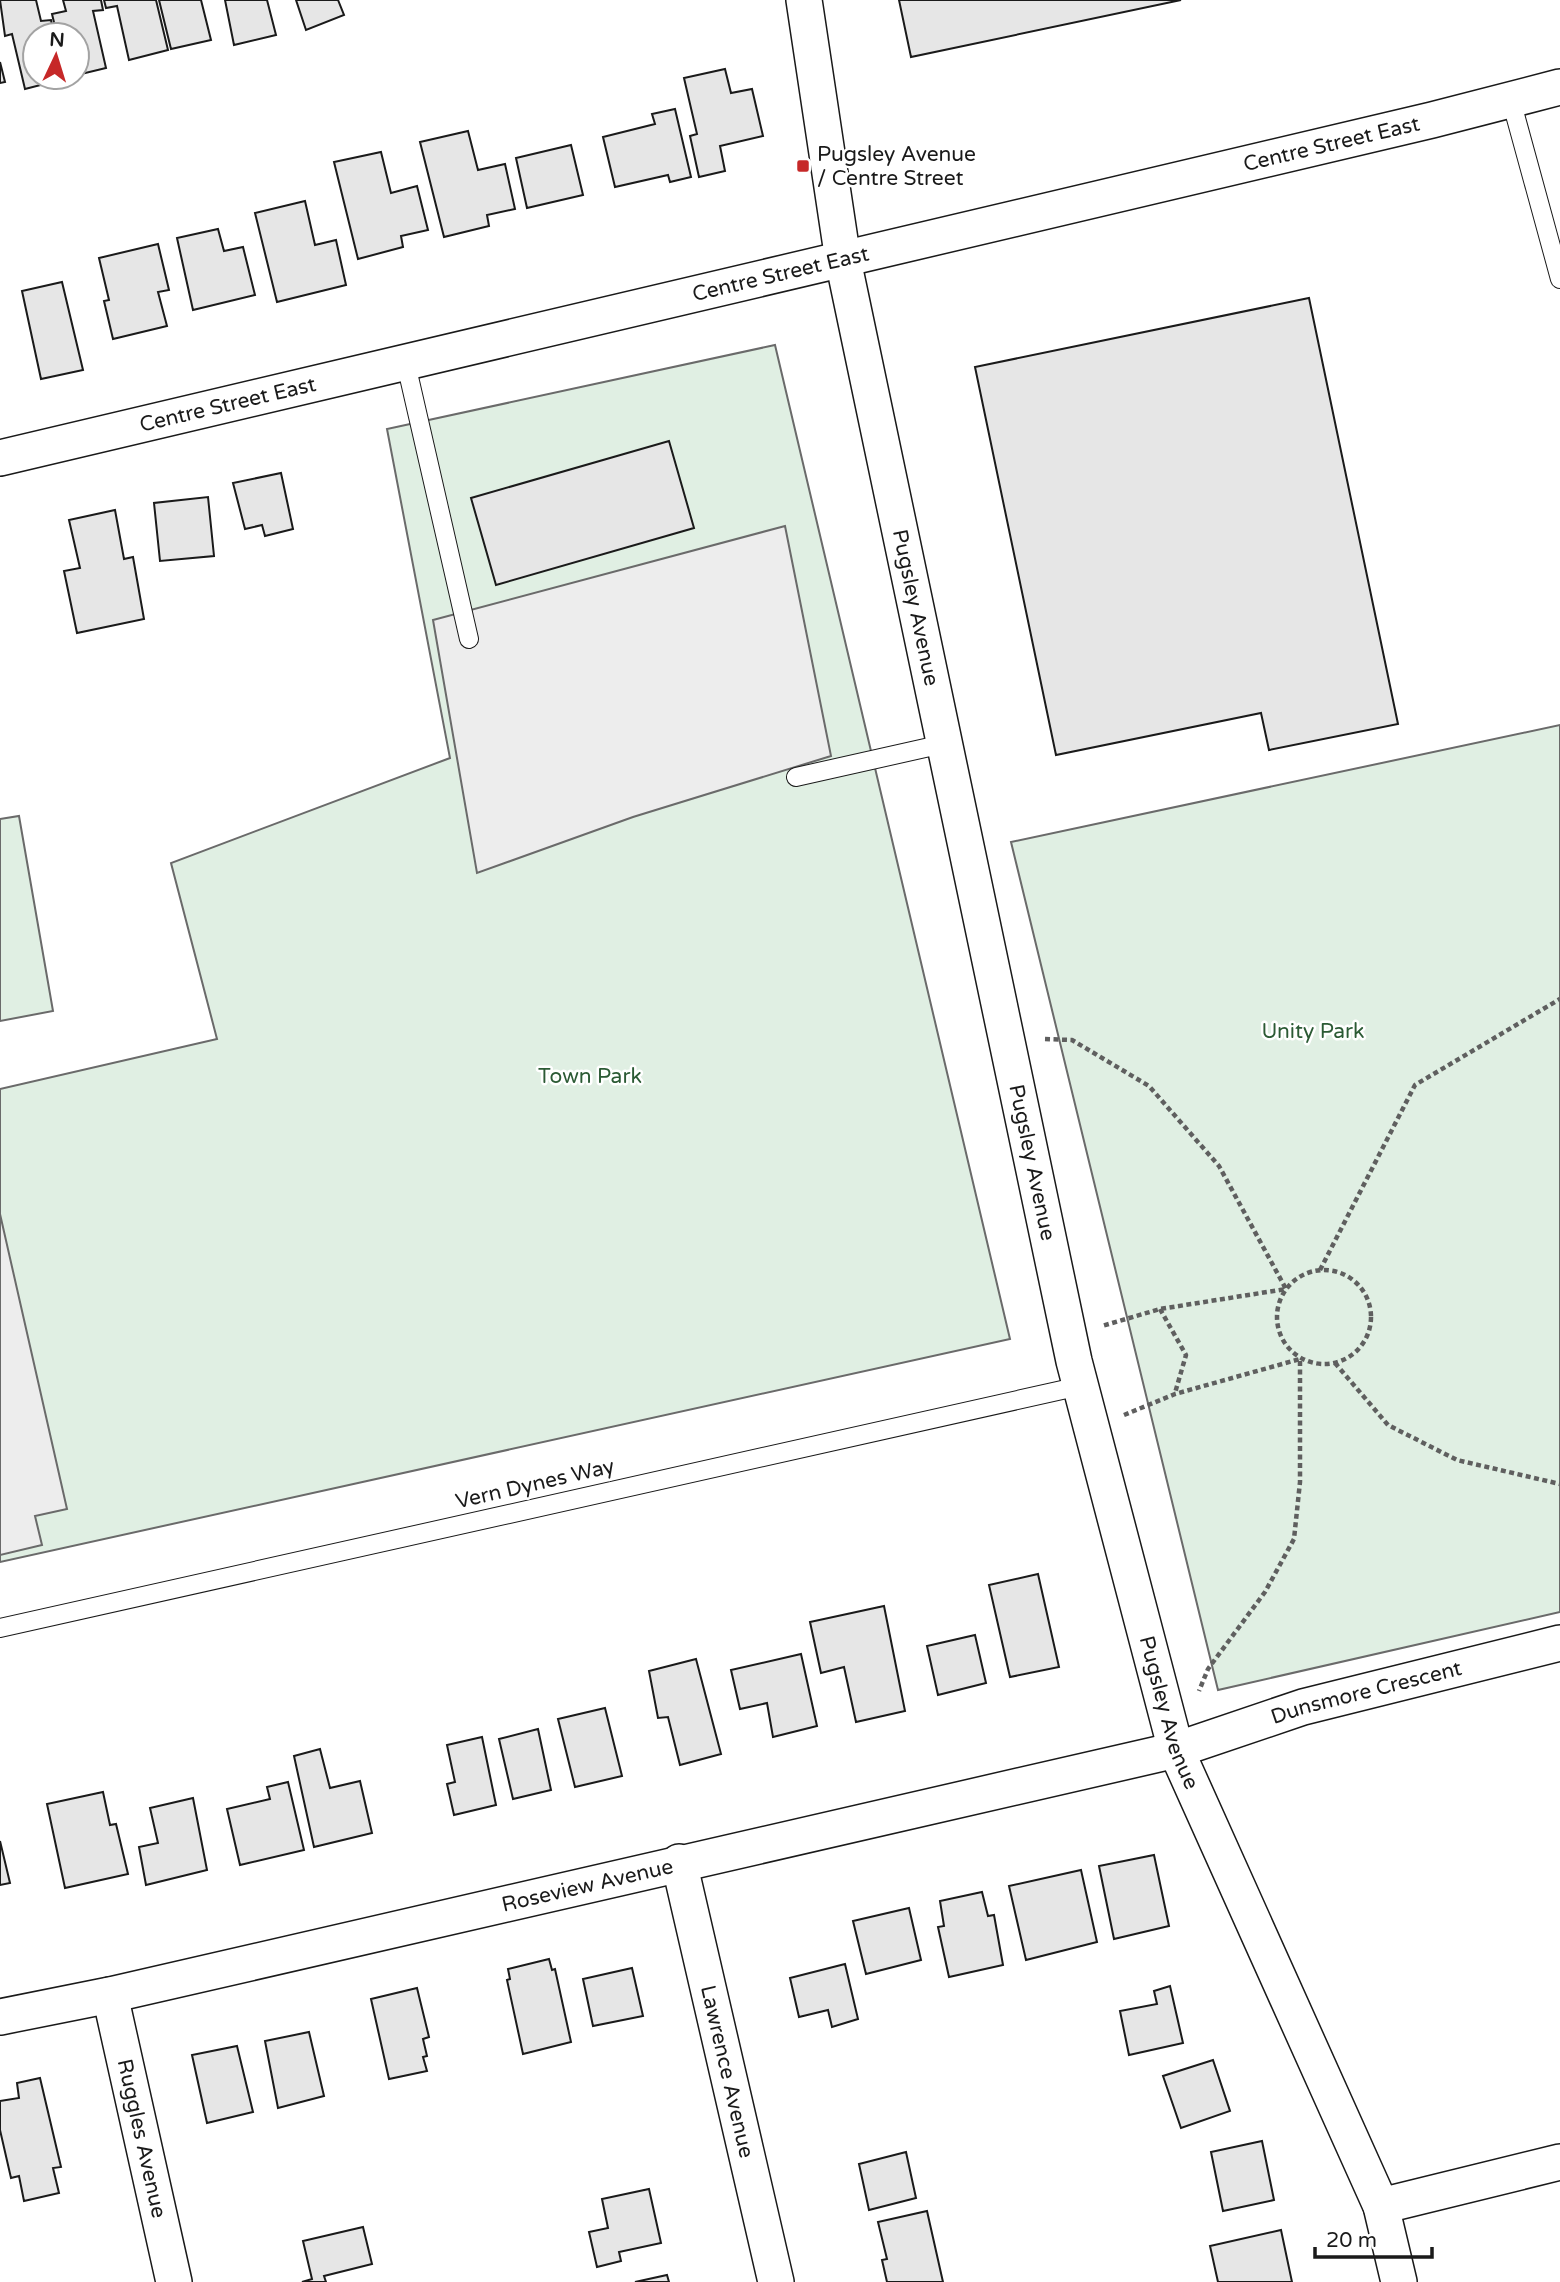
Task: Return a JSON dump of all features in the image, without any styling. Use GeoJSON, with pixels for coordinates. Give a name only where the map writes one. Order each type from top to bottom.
{"type":"FeatureCollection","features":[{"type":"Feature","properties":{"kind":"street","name":"Pugsley Avenue"},"geometry":{"type":"LineString","coordinates":[[804,0],[843,260],[1005,1037],[1091,1429],[1175,1750],[1381,2206],[1399,2282]]}},
{"type":"Feature","properties":{"kind":"street","name":"Centre Street East"},"geometry":{"type":"LineString","coordinates":[[0,458],[406,364],[1560,87]]}},
{"type":"Feature","properties":{"kind":"street","name":"Dunsmore Crescent"},"geometry":{"type":"LineString","coordinates":[[1175,1750],[1303,1707],[1560,1643]]}},
{"type":"Feature","properties":{"kind":"street","name":"Roseview Avenue"},"geometry":{"type":"LineString","coordinates":[[0,2017],[110,1995],[1175,1750]]}},
{"type":"Feature","properties":{"kind":"street","name":"Lawrence Avenue"},"geometry":{"type":"LineString","coordinates":[[679,1862],[776,2282]]}},
{"type":"Feature","properties":{"kind":"street","name":"Ruggles Avenue"},"geometry":{"type":"LineString","coordinates":[[110,1995],[174,2282]]}},
{"type":"Feature","properties":{"kind":"street"},"geometry":{"type":"LineString","coordinates":[[1381,2206],[1560,2162]]}},
{"type":"Feature","properties":{"kind":"lane"},"geometry":{"type":"LineString","coordinates":[[1511,100],[1560,279]]}},
{"type":"Feature","properties":{"kind":"lane"},"geometry":{"type":"LineString","coordinates":[[406,364],[468,639]]}},
{"type":"Feature","properties":{"kind":"lane"},"geometry":{"type":"LineString","coordinates":[[796,777],[943,744]]}},
{"type":"Feature","properties":{"kind":"lane","name":"Vern Dynes Way"},"geometry":{"type":"LineString","coordinates":[[0,1628],[1080,1386]]}},
{"type":"Feature","properties":{"kind":"path"},"geometry":{"type":"LineString","coordinates":[[1320,1270],[1415,1085],[1560,999]]}},
{"type":"Feature","properties":{"kind":"path"},"geometry":{"type":"LineString","coordinates":[[1005,1037],[1072,1040],[1149,1086],[1219,1166],[1286,1289]]}},
{"type":"Feature","properties":{"kind":"path"},"geometry":{"type":"LineString","coordinates":[[1320,1270],[1336,1271],[1350,1277],[1362,1288],[1371,1309],[1369,1332],[1361,1346],[1350,1357],[1335,1363],[1314,1364],[1300,1359],[1287,1346],[1280,1333],[1277,1317],[1286,1289],[1296,1279],[1320,1270]]}},
{"type":"Feature","properties":{"kind":"path"},"geometry":{"type":"LineString","coordinates":[[1069,1336],[1160,1309],[1286,1289]]}},
{"type":"Feature","properties":{"kind":"path"},"geometry":{"type":"LineString","coordinates":[[1160,1309],[1186,1355],[1175,1394]]}},
{"type":"Feature","properties":{"kind":"path"},"geometry":{"type":"LineString","coordinates":[[1091,1429],[1175,1394],[1300,1359]]}},
{"type":"Feature","properties":{"kind":"path"},"geometry":{"type":"LineString","coordinates":[[1175,1750],[1208,1669],[1265,1592],[1294,1538],[1300,1482],[1300,1359]]}},
{"type":"Feature","properties":{"kind":"path"},"geometry":{"type":"LineString","coordinates":[[1335,1363],[1388,1425],[1457,1460],[1560,1484]]}},
{"type":"Feature","properties":{"kind":"green space","name":"Town Park"},"geometry":{"type":"Polygon","coordinates":[[[775,345],[1010,1339],[0,1562],[0,1089],[217,1039],[171,863],[450,758],[387,429],[775,345]]]}},
{"type":"Feature","properties":{"kind":"green space","name":"Unity Park"},"geometry":{"type":"Polygon","coordinates":[[[1560,725],[1560,1612],[1218,1690],[1011,842],[1560,725]]]}},
{"type":"Feature","properties":{"kind":"green space"},"geometry":{"type":"Polygon","coordinates":[[[19,816],[53,1011],[0,1021],[0,819],[19,816]]]}},
{"type":"Feature","properties":{"kind":"shaded area"},"geometry":{"type":"Polygon","coordinates":[[[785,526],[831,756],[633,817],[477,873],[433,620],[785,526]]]}},
{"type":"Feature","properties":{"kind":"shaded area"},"geometry":{"type":"Polygon","coordinates":[[[0,1214],[67,1509],[35,1516],[42,1545],[0,1555],[0,1214]]]}},
{"type":"Feature","properties":{"kind":"building"},"geometry":{"type":"Polygon","coordinates":[[[0,0],[36,0],[41,21],[21,21],[21,72],[12,34],[5,36],[0,0]]]}},
{"type":"Feature","properties":{"kind":"building"},"geometry":{"type":"Polygon","coordinates":[[[63,0],[101,0],[103,10],[93,11],[106,68],[91,72],[91,21],[54,21],[52,14],[66,11],[63,0]]]}},
{"type":"Feature","properties":{"kind":"building"},"geometry":{"type":"Polygon","coordinates":[[[104,0],[156,0],[168,50],[129,60],[117,6],[106,8],[104,0]]]}},
{"type":"Feature","properties":{"kind":"building"},"geometry":{"type":"Polygon","coordinates":[[[159,0],[201,0],[211,40],[171,49],[159,0]]]}},
{"type":"Feature","properties":{"kind":"building"},"geometry":{"type":"Polygon","coordinates":[[[225,0],[267,0],[276,35],[234,45],[225,0]]]}},
{"type":"Feature","properties":{"kind":"building"},"geometry":{"type":"Polygon","coordinates":[[[296,0],[338,0],[344,15],[306,30],[296,0]]]}},
{"type":"Feature","properties":{"kind":"building"},"geometry":{"type":"Polygon","coordinates":[[[899,0],[1181,0],[911,57],[899,0]]]}},
{"type":"Feature","properties":{"kind":"building"},"geometry":{"type":"Polygon","coordinates":[[[0,62],[5,82],[0,83],[0,62]]]}},
{"type":"Feature","properties":{"kind":"building"},"geometry":{"type":"Polygon","coordinates":[[[725,69],[731,93],[752,89],[763,136],[720,146],[725,171],[699,177],[690,136],[697,134],[684,78],[725,69]]]}},
{"type":"Feature","properties":{"kind":"building"},"geometry":{"type":"Polygon","coordinates":[[[675,109],[691,177],[670,182],[668,175],[615,187],[603,137],[655,124],[652,114],[675,109]]]}},
{"type":"Feature","properties":{"kind":"building"},"geometry":{"type":"Polygon","coordinates":[[[468,131],[478,170],[505,164],[515,209],[487,215],[489,226],[444,237],[420,142],[468,131]]]}},
{"type":"Feature","properties":{"kind":"building"},"geometry":{"type":"Polygon","coordinates":[[[571,145],[583,195],[527,208],[516,158],[571,145]]]}},
{"type":"Feature","properties":{"kind":"building"},"geometry":{"type":"Polygon","coordinates":[[[381,152],[391,193],[417,186],[428,230],[401,236],[403,247],[358,259],[334,162],[381,152]]]}},
{"type":"Feature","properties":{"kind":"building"},"geometry":{"type":"Polygon","coordinates":[[[305,201],[315,245],[336,240],[346,285],[277,302],[255,213],[305,201]]]}},
{"type":"Feature","properties":{"kind":"building"},"geometry":{"type":"Polygon","coordinates":[[[218,229],[224,251],[243,247],[255,295],[193,310],[177,238],[218,229]]]}},
{"type":"Feature","properties":{"kind":"building"},"geometry":{"type":"Polygon","coordinates":[[[158,244],[169,290],[158,292],[167,326],[113,339],[104,301],[109,300],[99,258],[158,244]]]}},
{"type":"Feature","properties":{"kind":"building"},"geometry":{"type":"Polygon","coordinates":[[[62,282],[83,370],[41,379],[22,291],[62,282]]]}},
{"type":"Feature","properties":{"kind":"building"},"geometry":{"type":"Polygon","coordinates":[[[1309,298],[1398,724],[1269,750],[1261,713],[1056,755],[975,367],[1309,298]]]}},
{"type":"Feature","properties":{"kind":"building"},"geometry":{"type":"Polygon","coordinates":[[[669,441],[694,528],[496,585],[471,498],[669,441]]]}},
{"type":"Feature","properties":{"kind":"building"},"geometry":{"type":"Polygon","coordinates":[[[281,473],[293,529],[265,536],[262,525],[245,529],[233,483],[281,473]]]}},
{"type":"Feature","properties":{"kind":"building"},"geometry":{"type":"Polygon","coordinates":[[[208,497],[214,556],[160,561],[154,503],[208,497]]]}},
{"type":"Feature","properties":{"kind":"building"},"geometry":{"type":"Polygon","coordinates":[[[115,510],[124,559],[133,557],[144,619],[77,633],[64,571],[80,568],[69,520],[115,510]]]}},
{"type":"Feature","properties":{"kind":"building"},"geometry":{"type":"Polygon","coordinates":[[[1038,1574],[1059,1667],[1010,1677],[989,1585],[1038,1574]]]}},
{"type":"Feature","properties":{"kind":"building"},"geometry":{"type":"Polygon","coordinates":[[[884,1606],[905,1711],[856,1722],[844,1667],[821,1673],[810,1622],[884,1606]]]}},
{"type":"Feature","properties":{"kind":"building"},"geometry":{"type":"Polygon","coordinates":[[[975,1635],[986,1683],[938,1695],[927,1646],[975,1635]]]}},
{"type":"Feature","properties":{"kind":"building"},"geometry":{"type":"Polygon","coordinates":[[[801,1654],[817,1726],[773,1737],[767,1703],[740,1709],[731,1670],[801,1654]]]}},
{"type":"Feature","properties":{"kind":"building"},"geometry":{"type":"Polygon","coordinates":[[[696,1659],[721,1754],[680,1765],[668,1717],[658,1718],[649,1671],[696,1659]]]}},
{"type":"Feature","properties":{"kind":"building"},"geometry":{"type":"Polygon","coordinates":[[[605,1708],[622,1776],[575,1787],[558,1719],[605,1708]]]}},
{"type":"Feature","properties":{"kind":"building"},"geometry":{"type":"Polygon","coordinates":[[[538,1729],[551,1790],[513,1799],[499,1739],[538,1729]]]}},
{"type":"Feature","properties":{"kind":"building"},"geometry":{"type":"Polygon","coordinates":[[[482,1737],[496,1805],[454,1815],[447,1784],[455,1782],[447,1745],[482,1737]]]}},
{"type":"Feature","properties":{"kind":"building"},"geometry":{"type":"Polygon","coordinates":[[[320,1749],[330,1788],[360,1781],[372,1833],[314,1847],[294,1756],[320,1749]]]}},
{"type":"Feature","properties":{"kind":"building"},"geometry":{"type":"Polygon","coordinates":[[[288,1782],[304,1850],[240,1865],[227,1809],[270,1799],[267,1787],[288,1782]]]}},
{"type":"Feature","properties":{"kind":"building"},"geometry":{"type":"Polygon","coordinates":[[[103,1792],[110,1825],[116,1824],[128,1874],[65,1888],[47,1804],[103,1792]]]}},
{"type":"Feature","properties":{"kind":"building"},"geometry":{"type":"Polygon","coordinates":[[[193,1798],[207,1870],[146,1885],[139,1847],[158,1843],[150,1808],[193,1798]]]}},
{"type":"Feature","properties":{"kind":"building"},"geometry":{"type":"Polygon","coordinates":[[[0,1841],[10,1883],[0,1885],[0,1841]]]}},
{"type":"Feature","properties":{"kind":"building"},"geometry":{"type":"Polygon","coordinates":[[[1154,1855],[1169,1926],[1114,1939],[1099,1866],[1154,1855]]]}},
{"type":"Feature","properties":{"kind":"building"},"geometry":{"type":"Polygon","coordinates":[[[1081,1870],[1097,1942],[1026,1960],[1009,1886],[1081,1870]]]}},
{"type":"Feature","properties":{"kind":"building"},"geometry":{"type":"Polygon","coordinates":[[[982,1892],[988,1916],[994,1915],[1003,1965],[949,1977],[938,1927],[944,1926],[940,1901],[982,1892]]]}},
{"type":"Feature","properties":{"kind":"building"},"geometry":{"type":"Polygon","coordinates":[[[909,1908],[921,1960],[866,1974],[853,1921],[909,1908]]]}},
{"type":"Feature","properties":{"kind":"building"},"geometry":{"type":"Polygon","coordinates":[[[549,1959],[552,1970],[555,1969],[571,2042],[523,2054],[507,1980],[510,1979],[508,1969],[549,1959]]]}},
{"type":"Feature","properties":{"kind":"building"},"geometry":{"type":"Polygon","coordinates":[[[845,1964],[858,2019],[832,2027],[828,2010],[799,2017],[790,1978],[845,1964]]]}},
{"type":"Feature","properties":{"kind":"building"},"geometry":{"type":"Polygon","coordinates":[[[632,1968],[643,2016],[593,2026],[583,1979],[632,1968]]]}},
{"type":"Feature","properties":{"kind":"building"},"geometry":{"type":"Polygon","coordinates":[[[1170,1986],[1183,2043],[1129,2055],[1120,2011],[1157,2004],[1154,1991],[1170,1986]]]}},
{"type":"Feature","properties":{"kind":"building"},"geometry":{"type":"Polygon","coordinates":[[[417,1988],[429,2037],[423,2039],[427,2056],[423,2057],[427,2071],[389,2079],[371,1999],[417,1988]]]}},
{"type":"Feature","properties":{"kind":"building"},"geometry":{"type":"Polygon","coordinates":[[[309,2032],[324,2096],[278,2108],[265,2041],[309,2032]]]}},
{"type":"Feature","properties":{"kind":"building"},"geometry":{"type":"Polygon","coordinates":[[[237,2046],[253,2112],[207,2123],[192,2055],[237,2046]]]}},
{"type":"Feature","properties":{"kind":"building"},"geometry":{"type":"Polygon","coordinates":[[[1213,2060],[1230,2111],[1181,2128],[1163,2076],[1213,2060]]]}},
{"type":"Feature","properties":{"kind":"building"},"geometry":{"type":"Polygon","coordinates":[[[40,2078],[61,2167],[53,2168],[59,2193],[24,2201],[19,2176],[11,2178],[0,2130],[0,2101],[19,2098],[17,2083],[40,2078]]]}},
{"type":"Feature","properties":{"kind":"building"},"geometry":{"type":"Polygon","coordinates":[[[1262,2141],[1274,2200],[1223,2211],[1211,2152],[1262,2141]]]}},
{"type":"Feature","properties":{"kind":"building"},"geometry":{"type":"Polygon","coordinates":[[[906,2152],[916,2198],[869,2210],[859,2164],[906,2152]]]}},
{"type":"Feature","properties":{"kind":"building"},"geometry":{"type":"Polygon","coordinates":[[[649,2189],[661,2243],[619,2252],[621,2261],[597,2267],[589,2232],[608,2228],[602,2199],[649,2189]]]}},
{"type":"Feature","properties":{"kind":"building"},"geometry":{"type":"Polygon","coordinates":[[[927,2211],[943,2282],[887,2282],[882,2260],[887,2259],[878,2222],[927,2211]]]}},
{"type":"Feature","properties":{"kind":"building"},"geometry":{"type":"Polygon","coordinates":[[[363,2227],[372,2264],[324,2276],[326,2282],[302,2282],[312,2279],[303,2241],[363,2227]]]}},
{"type":"Feature","properties":{"kind":"building"},"geometry":{"type":"Polygon","coordinates":[[[1281,2230],[1292,2282],[1218,2282],[1210,2246],[1281,2230]]]}},
{"type":"Feature","properties":{"kind":"building"},"geometry":{"type":"Polygon","coordinates":[[[667,2275],[669,2282],[635,2282],[667,2275]]]}},
{"type":"Feature","properties":{"kind":"place","name":"Pugsley Avenue / Centre Street"},"geometry":{"type":"Point","coordinates":[803,166]}}]}
